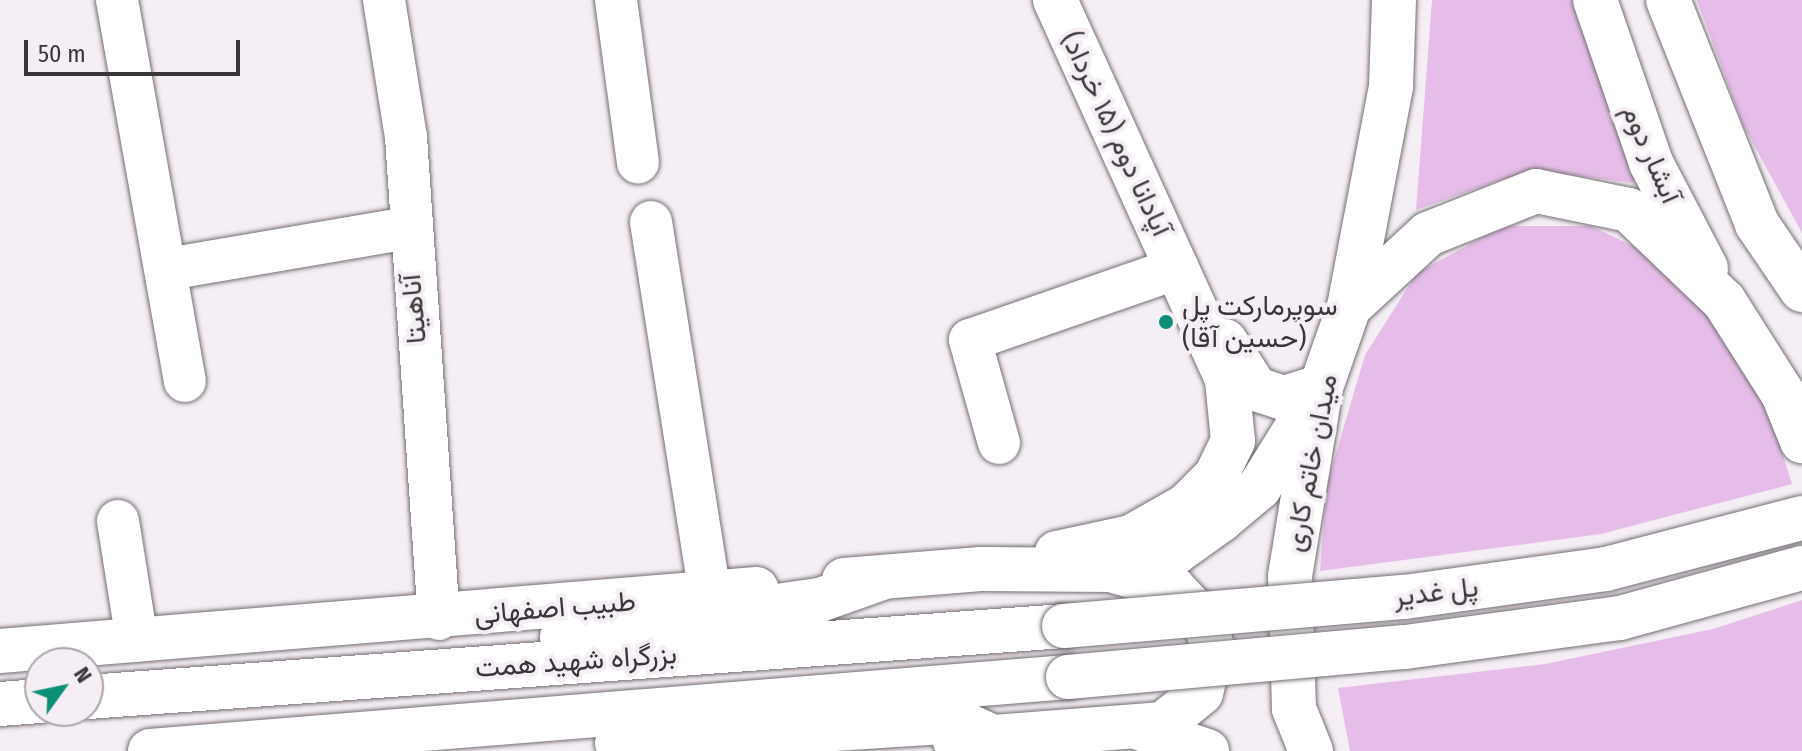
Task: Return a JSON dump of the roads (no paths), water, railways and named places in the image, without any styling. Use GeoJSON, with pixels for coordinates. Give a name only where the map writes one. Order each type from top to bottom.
{"type":"FeatureCollection","features":[{"type":"Feature","properties":{"kind":"main road","name":"آپادانا دوم (۱۵ خرداد)"},"geometry":{"type":"LineString","coordinates":[[1055,0],[1178,268]]}},
{"type":"Feature","properties":{"kind":"main road"},"geometry":{"type":"LineString","coordinates":[[1349,307],[1391,86],[1394,0]]}},
{"type":"Feature","properties":{"kind":"main road","name":"آبشار دوم"},"geometry":{"type":"LineString","coordinates":[[1595,0],[1651,163],[1724,301]]}},
{"type":"Feature","properties":{"kind":"main road"},"geometry":{"type":"LineString","coordinates":[[1668,0],[1757,224],[1802,290]]}},
{"type":"Feature","properties":{"kind":"main road","name":"میدان خاتم کاری"},"geometry":{"type":"LineString","coordinates":[[1311,751],[1294,709],[1290,576],[1321,387],[1349,307],[1428,234],[1536,191],[1629,210],[1724,301],[1783,394],[1802,441]]}},
{"type":"Feature","properties":{"kind":"main road"},"geometry":{"type":"LineString","coordinates":[[1178,268],[1256,389],[1284,398],[1321,387]]}},
{"type":"Feature","properties":{"kind":"main road"},"geometry":{"type":"LineString","coordinates":[[981,569],[1131,537],[1186,506],[1216,476],[1233,441],[1227,380],[1178,268]]}},
{"type":"Feature","properties":{"kind":"main road"},"geometry":{"type":"LineString","coordinates":[[1111,570],[1176,552],[1259,488],[1321,387]]}},
{"type":"Feature","properties":{"kind":"main road","name":"پل غدیر"},"geometry":{"type":"LineString","coordinates":[[1064,626],[1405,597],[1606,569],[1802,518]]}},
{"type":"Feature","properties":{"kind":"main road","name":"پل غدیر"},"geometry":{"type":"LineString","coordinates":[[1068,677],[1405,647],[1620,618],[1802,568]]}},
{"type":"Feature","properties":{"kind":"main road","name":"طبیب اصفهانی"},"geometry":{"type":"LineString","coordinates":[[0,651],[439,619],[981,569],[1111,570]]}},
{"type":"Feature","properties":{"kind":"main road"},"geometry":{"type":"LineString","coordinates":[[773,751],[993,737],[1038,743],[1163,724],[1193,703],[1210,671],[1212,647],[1206,623],[1173,588],[1111,570]]}},
{"type":"Feature","properties":{"kind":"main road"},"geometry":{"type":"LineString","coordinates":[[481,668],[576,633],[820,600],[882,578]]}},
{"type":"Feature","properties":{"kind":"main road","name":"بزرگراه شهید همت"},"geometry":{"type":"LineString","coordinates":[[104,696],[1064,626]]}},
{"type":"Feature","properties":{"kind":"main road","name":"بزرگراه شهید همت"},"geometry":{"type":"LineString","coordinates":[[150,751],[1068,677]]}},
{"type":"Feature","properties":{"kind":"main road"},"geometry":{"type":"LineString","coordinates":[[0,704],[24,702]]}},
{"type":"Feature","properties":{"kind":"main road"},"geometry":{"type":"LineString","coordinates":[[466,725],[544,748],[958,721],[993,737]]}},
{"type":"Feature","properties":{"kind":"main road"},"geometry":{"type":"LineString","coordinates":[[1139,728],[1207,751]]}},
{"type":"Feature","properties":{"kind":"street"},"geometry":{"type":"LineString","coordinates":[[117,0],[168,269],[185,381]]}},
{"type":"Feature","properties":{"kind":"street","name":"آناهیتا"},"geometry":{"type":"LineString","coordinates":[[384,0],[406,137],[407,228],[439,619]]}},
{"type":"Feature","properties":{"kind":"street"},"geometry":{"type":"LineString","coordinates":[[616,0],[638,163]]}},
{"type":"Feature","properties":{"kind":"street"},"geometry":{"type":"LineString","coordinates":[[651,222],[710,594]]}},
{"type":"Feature","properties":{"kind":"street"},"geometry":{"type":"LineString","coordinates":[[168,269],[407,228]]}},
{"type":"Feature","properties":{"kind":"street"},"geometry":{"type":"LineString","coordinates":[[999,443],[970,340],[1178,268]]}},
{"type":"Feature","properties":{"kind":"street"},"geometry":{"type":"LineString","coordinates":[[118,521],[137,641]]}},
{"type":"Feature","properties":{"kind":"place","name":"سوپرمارکت پل (حسین آقا)"},"geometry":{"type":"Point","coordinates":[1166,322]}}]}
